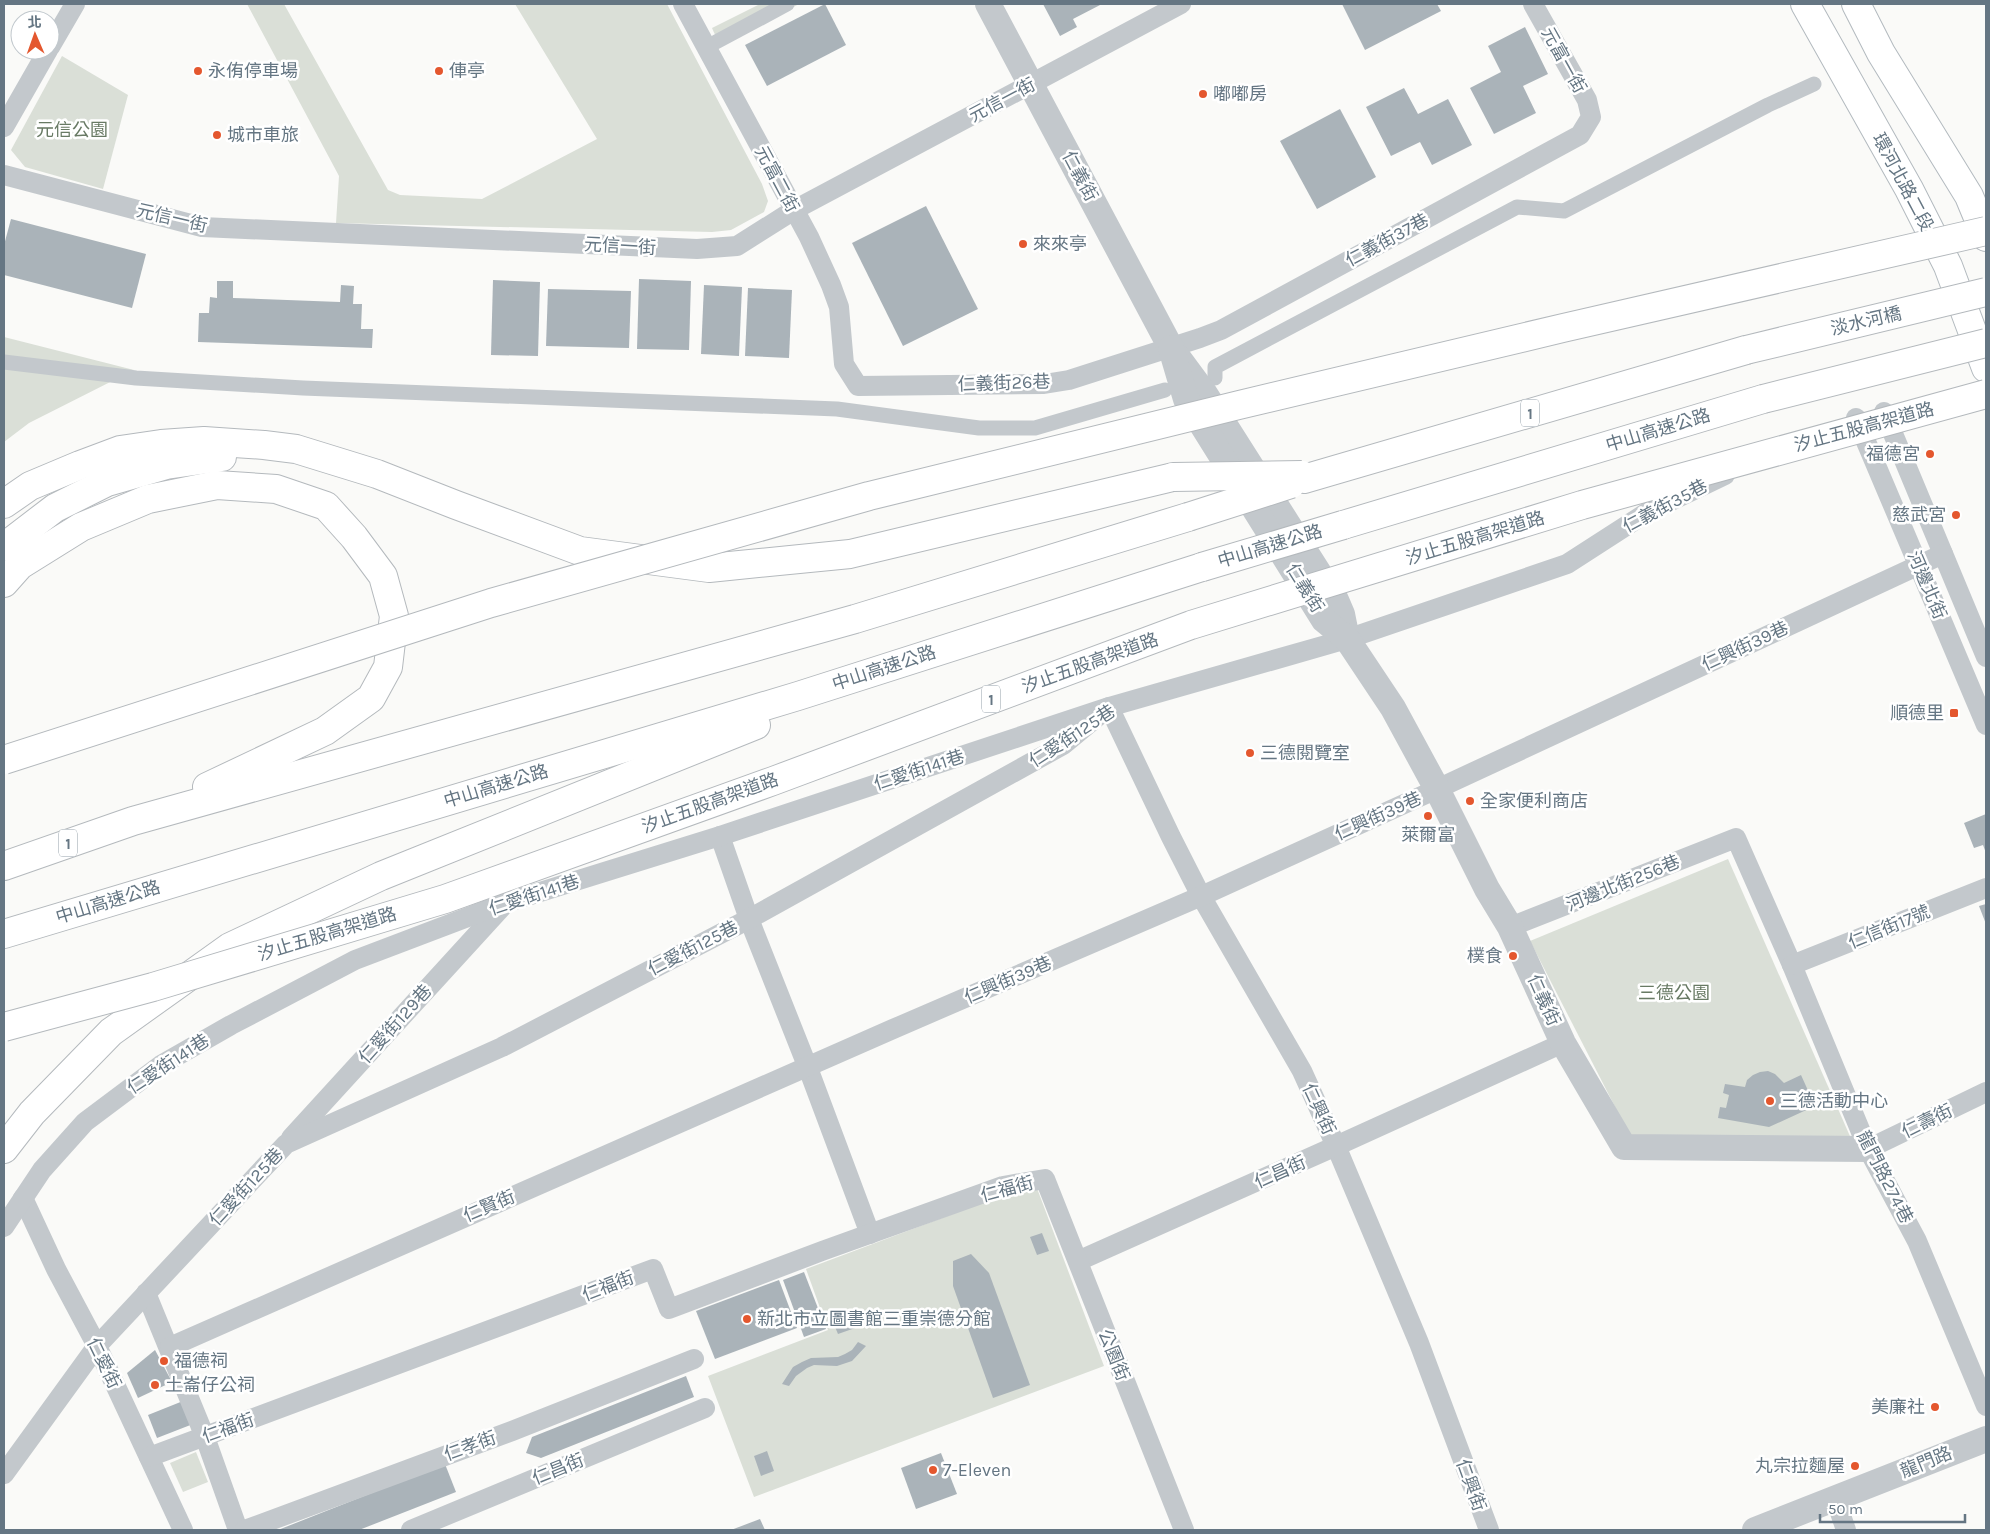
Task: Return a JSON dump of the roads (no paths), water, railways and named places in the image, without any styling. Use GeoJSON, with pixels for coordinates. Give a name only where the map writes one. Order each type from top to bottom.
{"type":"FeatureCollection","features":[{"type":"Feature","properties":{"kind":"main road","name":"環河北路二段"},"geometry":{"type":"LineString","coordinates":[[1805,4],[1909,189],[1948,266],[1986,368]]}},
{"type":"Feature","properties":{"kind":"main road"},"geometry":{"type":"LineString","coordinates":[[1856,4],[1881,53],[1969,196],[1986,237]]}},
{"type":"Feature","properties":{"kind":"main road"},"geometry":{"type":"LineString","coordinates":[[4,760],[491,604],[869,496],[1563,328],[1986,232]]}},
{"type":"Feature","properties":{"kind":"main road","name":"淡水河橋"},"geometry":{"type":"LineString","coordinates":[[1307,477],[1746,350],[1986,292]]}},
{"type":"Feature","properties":{"kind":"main road","name":"中山高速公路"},"geometry":{"type":"LineString","coordinates":[[4,934],[798,696],[1343,524],[1763,399],[1986,343]]}},
{"type":"Feature","properties":{"kind":"main road","name":"汐止五股高架道路"},"geometry":{"type":"LineString","coordinates":[[4,1028],[153,987],[445,898],[783,777],[1191,625],[1582,505],[1986,394]]}},
{"type":"Feature","properties":{"kind":"main road"},"geometry":{"type":"LineString","coordinates":[[4,504],[30,486],[120,450],[160,444],[204,441],[264,445],[296,449],[377,474],[456,506],[580,551],[709,568],[850,554],[1173,477],[1307,477]]}},
{"type":"Feature","properties":{"kind":"main road"},"geometry":{"type":"LineString","coordinates":[[4,547],[55,508],[107,482],[166,465],[214,457],[267,453],[329,458]]}},
{"type":"Feature","properties":{"kind":"main road","name":"1"},"geometry":{"type":"LineString","coordinates":[[4,866],[133,821],[855,619],[1188,516],[1307,477]]}},
{"type":"Feature","properties":{"kind":"main road"},"geometry":{"type":"LineString","coordinates":[[4,583],[20,565],[81,527],[148,499],[217,485],[276,489],[326,506],[354,537],[383,576],[394,616],[388,667],[371,698],[325,731],[133,821]]}},
{"type":"Feature","properties":{"kind":"main road"},"geometry":{"type":"LineString","coordinates":[[4,1149],[32,1113],[111,1032],[230,946],[390,872],[626,776],[968,642]]}},
{"type":"Feature","properties":{"kind":"street"},"geometry":{"type":"LineString","coordinates":[[60,30],[75,4]]}},
{"type":"Feature","properties":{"kind":"street","name":"元富二街"},"geometry":{"type":"LineString","coordinates":[[683,4],[809,236],[831,285],[839,307],[844,364]]}},
{"type":"Feature","properties":{"kind":"street"},"geometry":{"type":"LineString","coordinates":[[716,42],[787,4]]}},
{"type":"Feature","properties":{"kind":"street","name":"仁義街"},"geometry":{"type":"LineString","coordinates":[[988,4],[1171,348],[1186,399],[1324,620],[1346,639],[1393,708],[1437,789],[1487,889],[1510,927],[1563,1042],[1624,1147],[1868,1149]]}},
{"type":"Feature","properties":{"kind":"street","name":"元信一街"},"geometry":{"type":"LineString","coordinates":[[4,175],[202,227],[697,250],[737,246],[794,210],[1181,4]]}},
{"type":"Feature","properties":{"kind":"street","name":"元富一街"},"geometry":{"type":"LineString","coordinates":[[1533,4],[1587,100],[1591,117]]}},
{"type":"Feature","properties":{"kind":"street"},"geometry":{"type":"LineString","coordinates":[[4,127],[42,60]]}},
{"type":"Feature","properties":{"kind":"street"},"geometry":{"type":"LineString","coordinates":[[1216,378],[1215,366],[1517,207],[1564,212],[1768,105],[1814,84]]}},
{"type":"Feature","properties":{"kind":"street","name":"仁義街37巷"},"geometry":{"type":"LineString","coordinates":[[1171,348],[1221,330],[1580,136],[1591,117]]}},
{"type":"Feature","properties":{"kind":"street","name":"仁義街26巷"},"geometry":{"type":"LineString","coordinates":[[844,364],[858,386],[1044,384],[1069,380],[1171,348]]}},
{"type":"Feature","properties":{"kind":"street"},"geometry":{"type":"LineString","coordinates":[[4,362],[136,378],[303,388],[837,409],[978,428],[1035,428],[1165,390]]}},
{"type":"Feature","properties":{"kind":"street","name":"仁義街35巷"},"geometry":{"type":"LineString","coordinates":[[1346,639],[1567,564],[1646,513],[1824,428],[1884,412],[1986,380]]}},
{"type":"Feature","properties":{"kind":"street","name":"河邊北街"},"geometry":{"type":"LineString","coordinates":[[1884,412],[1986,657]]}},
{"type":"Feature","properties":{"kind":"street","name":"河邊北街"},"geometry":{"type":"LineString","coordinates":[[1856,418],[1986,724]]}},
{"type":"Feature","properties":{"kind":"street","name":"仁興街39巷"},"geometry":{"type":"LineString","coordinates":[[808,1068],[1201,896],[1437,789],[1943,554]]}},
{"type":"Feature","properties":{"kind":"street","name":"仁愛街125巷"},"geometry":{"type":"LineString","coordinates":[[97,1346],[286,1144],[502,1047],[749,919],[1063,745],[1109,707],[1346,639]]}},
{"type":"Feature","properties":{"kind":"street","name":"仁愛街141巷"},"geometry":{"type":"LineString","coordinates":[[4,1227],[42,1170],[85,1122],[161,1065],[230,1025],[355,960],[505,903],[720,836],[1109,707]]}},
{"type":"Feature","properties":{"kind":"street","name":"仁興街"},"geometry":{"type":"LineString","coordinates":[[1109,707],[1201,896],[1302,1071],[1336,1146],[1419,1343],[1488,1530]]}},
{"type":"Feature","properties":{"kind":"street"},"geometry":{"type":"LineString","coordinates":[[720,836],[749,919],[808,1068],[870,1234]]}},
{"type":"Feature","properties":{"kind":"street","name":"河邊北街256巷"},"geometry":{"type":"LineString","coordinates":[[1510,927],[1736,838]]}},
{"type":"Feature","properties":{"kind":"street","name":"龍門路274巷"},"geometry":{"type":"LineString","coordinates":[[1736,838],[1792,965],[1868,1149],[1917,1241],[1986,1406]]}},
{"type":"Feature","properties":{"kind":"street","name":"仁信街17號"},"geometry":{"type":"LineString","coordinates":[[1792,965],[1986,888]]}},
{"type":"Feature","properties":{"kind":"street","name":"仁愛街129巷"},"geometry":{"type":"LineString","coordinates":[[286,1144],[505,903]]}},
{"type":"Feature","properties":{"kind":"street","name":"仁昌街"},"geometry":{"type":"LineString","coordinates":[[1078,1261],[1563,1042]]}},
{"type":"Feature","properties":{"kind":"street","name":"仁賢街"},"geometry":{"type":"LineString","coordinates":[[170,1347],[808,1068]]}},
{"type":"Feature","properties":{"kind":"street","name":"仁壽街"},"geometry":{"type":"LineString","coordinates":[[1868,1149],[1986,1092]]}},
{"type":"Feature","properties":{"kind":"street","name":"仁福街"},"geometry":{"type":"LineString","coordinates":[[148,1457],[654,1269],[670,1309],[1003,1186],[1045,1179]]}},
{"type":"Feature","properties":{"kind":"street","name":"公園街"},"geometry":{"type":"LineString","coordinates":[[1045,1179],[1184,1530]]}},
{"type":"Feature","properties":{"kind":"street","name":"仁愛街"},"geometry":{"type":"LineString","coordinates":[[23,1198],[56,1268],[97,1346],[183,1530]]}},
{"type":"Feature","properties":{"kind":"street"},"geometry":{"type":"LineString","coordinates":[[146,1293],[170,1347],[205,1437],[238,1530]]}},
{"type":"Feature","properties":{"kind":"street"},"geometry":{"type":"LineString","coordinates":[[4,1474],[97,1346]]}},
{"type":"Feature","properties":{"kind":"street","name":"仁孝街"},"geometry":{"type":"LineString","coordinates":[[245,1530],[512,1430],[694,1359]]}},
{"type":"Feature","properties":{"kind":"street","name":"仁昌街"},"geometry":{"type":"LineString","coordinates":[[411,1530],[705,1408]]}},
{"type":"Feature","properties":{"kind":"street","name":"龍門路"},"geometry":{"type":"LineString","coordinates":[[1755,1530],[1986,1439]]}},
{"type":"Feature","properties":{"kind":"street"},"geometry":{"type":"LineString","coordinates":[[1835,1498],[1846,1530]]}},
{"type":"Feature","properties":{"kind":"place","name":"永侑停車場"},"geometry":{"type":"Point","coordinates":[198,71]}},
{"type":"Feature","properties":{"kind":"place","name":"俥亭"},"geometry":{"type":"Point","coordinates":[439,71]}},
{"type":"Feature","properties":{"kind":"place","name":"嘟嘟房"},"geometry":{"type":"Point","coordinates":[1203,94]}},
{"type":"Feature","properties":{"kind":"place","name":"城市車旅"},"geometry":{"type":"Point","coordinates":[217,135]}},
{"type":"Feature","properties":{"kind":"place","name":"來來亭"},"geometry":{"type":"Point","coordinates":[1023,244]}},
{"type":"Feature","properties":{"kind":"place","name":"福德宮"},"geometry":{"type":"Point","coordinates":[1930,454]}},
{"type":"Feature","properties":{"kind":"place","name":"慈武宮"},"geometry":{"type":"Point","coordinates":[1956,515]}},
{"type":"Feature","properties":{"kind":"place","name":"順德里"},"geometry":{"type":"Point","coordinates":[1954,713]}},
{"type":"Feature","properties":{"kind":"place","name":"三德閱覽室"},"geometry":{"type":"Point","coordinates":[1250,753]}},
{"type":"Feature","properties":{"kind":"place","name":"全家便利商店"},"geometry":{"type":"Point","coordinates":[1470,801]}},
{"type":"Feature","properties":{"kind":"place","name":"萊爾富"},"geometry":{"type":"Point","coordinates":[1428,816]}},
{"type":"Feature","properties":{"kind":"place","name":"樸食"},"geometry":{"type":"Point","coordinates":[1513,956]}},
{"type":"Feature","properties":{"kind":"place","name":"三德活動中心"},"geometry":{"type":"Point","coordinates":[1770,1101]}},
{"type":"Feature","properties":{"kind":"place","name":"新北市立圖書館三重崇德分館"},"geometry":{"type":"Point","coordinates":[747,1319]}},
{"type":"Feature","properties":{"kind":"place","name":"福德祠"},"geometry":{"type":"Point","coordinates":[164,1361]}},
{"type":"Feature","properties":{"kind":"place","name":"土崙仔公祠"},"geometry":{"type":"Point","coordinates":[155,1385]}},
{"type":"Feature","properties":{"kind":"place","name":"美廉社"},"geometry":{"type":"Point","coordinates":[1935,1407]}},
{"type":"Feature","properties":{"kind":"place","name":"丸宗拉麵屋"},"geometry":{"type":"Point","coordinates":[1855,1466]}},
{"type":"Feature","properties":{"kind":"place","name":"7-Eleven"},"geometry":{"type":"Point","coordinates":[933,1470]}},
{"type":"Feature","properties":{"kind":"park label","name":"元信公園"},"geometry":{"type":"Point","coordinates":[72,130]}},
{"type":"Feature","properties":{"kind":"park label","name":"三德公園"},"geometry":{"type":"Point","coordinates":[1674,993]}}]}
